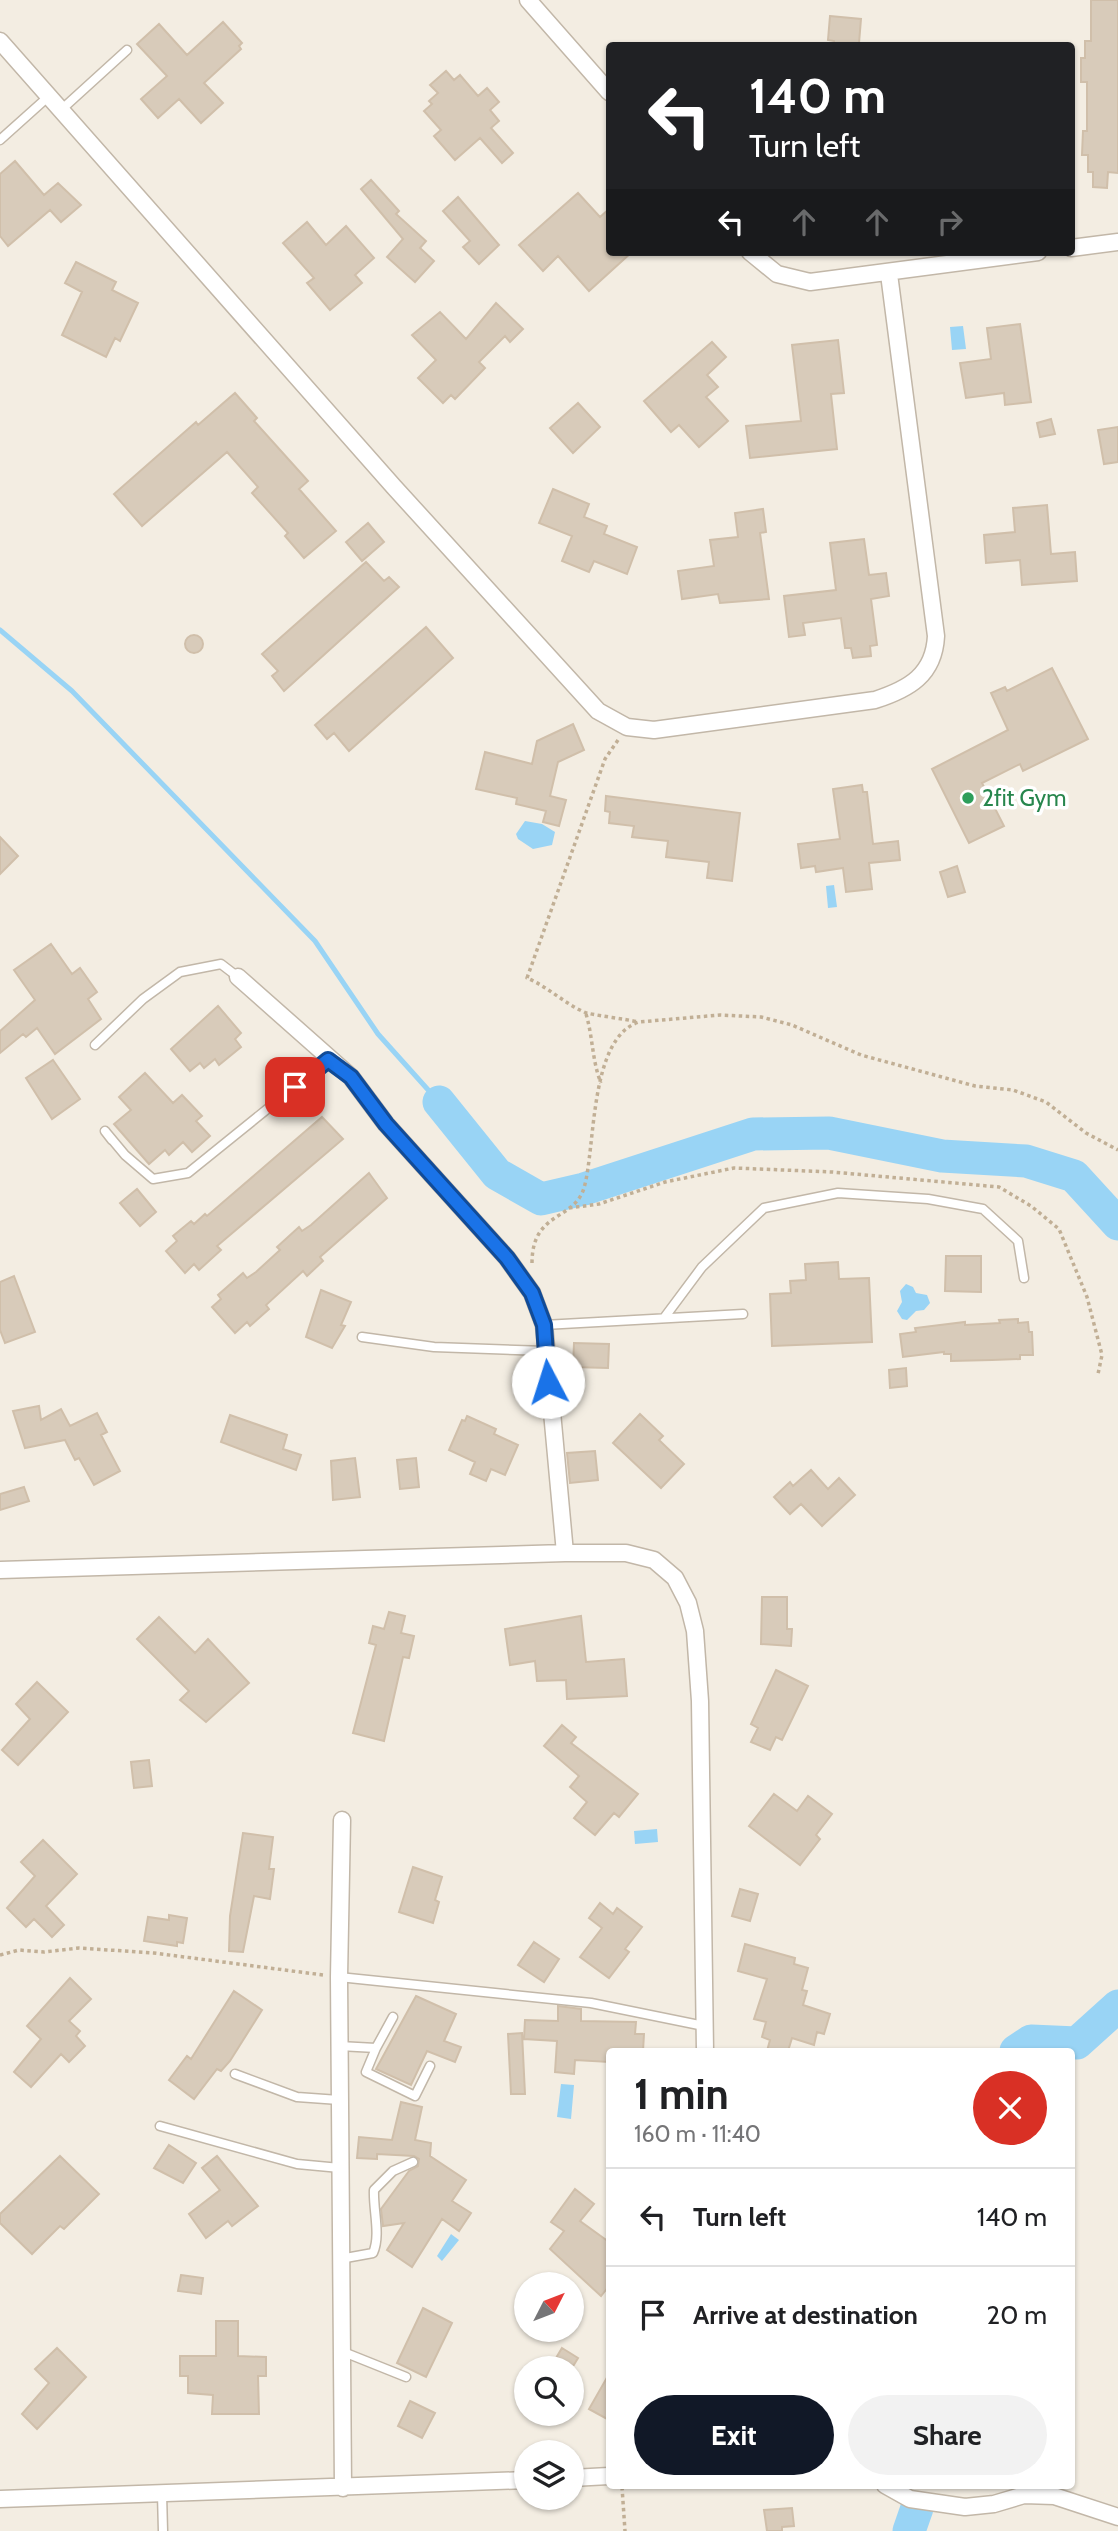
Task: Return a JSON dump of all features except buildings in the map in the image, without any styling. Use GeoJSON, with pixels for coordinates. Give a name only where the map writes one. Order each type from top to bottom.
{"type":"FeatureCollection","features":[{"type":"Feature","properties":{"kind":"street"},"geometry":{"type":"LineString","coordinates":[[528,0],[606,89]]}},
{"type":"Feature","properties":{"kind":"street"},"geometry":{"type":"LineString","coordinates":[[0,41],[394,487],[598,711],[627,727],[654,730],[875,700],[915,684],[930,661],[936,636],[889,274]]}},
{"type":"Feature","properties":{"kind":"street"},"geometry":{"type":"LineString","coordinates":[[1075,247],[1118,242]]}},
{"type":"Feature","properties":{"kind":"street"},"geometry":{"type":"LineString","coordinates":[[755,256],[777,274],[794,281],[810,282],[889,274],[1011,256]]}},
{"type":"Feature","properties":{"kind":"street"},"geometry":{"type":"LineString","coordinates":[[238,977],[328,1060],[351,1077],[386,1124],[507,1258],[532,1293],[544,1325],[565,1553]]}},
{"type":"Feature","properties":{"kind":"street"},"geometry":{"type":"LineString","coordinates":[[0,1570],[565,1553],[626,1553],[654,1560],[675,1578],[688,1603],[695,1631],[700,1701],[705,2048]]}},
{"type":"Feature","properties":{"kind":"street"},"geometry":{"type":"LineString","coordinates":[[342,1820],[339,2100],[343,2488]]}},
{"type":"Feature","properties":{"kind":"street"},"geometry":{"type":"LineString","coordinates":[[584,2477],[606,2476]]}},
{"type":"Feature","properties":{"kind":"street"},"geometry":{"type":"LineString","coordinates":[[0,2499],[514,2481]]}},
{"type":"Feature","properties":{"kind":"street"},"geometry":{"type":"LineString","coordinates":[[891,2489],[910,2499],[965,2507],[994,2504],[1024,2495],[1054,2496],[1118,2517]]}},
{"type":"Feature","properties":{"kind":"lane"},"geometry":{"type":"LineString","coordinates":[[61,110],[127,50]]}},
{"type":"Feature","properties":{"kind":"lane"},"geometry":{"type":"LineString","coordinates":[[0,141],[49,96]]}},
{"type":"Feature","properties":{"kind":"lane"},"geometry":{"type":"LineString","coordinates":[[94,1045],[143,999],[180,972],[221,964],[238,977]]}},
{"type":"Feature","properties":{"kind":"lane"},"geometry":{"type":"LineString","coordinates":[[112,1140],[104,1131],[125,1155],[153,1179],[188,1173],[328,1060]]}},
{"type":"Feature","properties":{"kind":"lane"},"geometry":{"type":"LineString","coordinates":[[664,1318],[702,1267],[764,1208],[838,1193],[928,1199],[983,1209],[1018,1241],[1024,1278]]}},
{"type":"Feature","properties":{"kind":"lane"},"geometry":{"type":"LineString","coordinates":[[544,1325],[743,1314]]}},
{"type":"Feature","properties":{"kind":"lane"},"geometry":{"type":"LineString","coordinates":[[362,1336],[434,1347],[545,1351]]}},
{"type":"Feature","properties":{"kind":"lane"},"geometry":{"type":"LineString","coordinates":[[339,1977],[591,2003],[704,2026]]}},
{"type":"Feature","properties":{"kind":"lane"},"geometry":{"type":"LineString","coordinates":[[393,2017],[366,2072],[415,2096],[430,2066]]}},
{"type":"Feature","properties":{"kind":"lane"},"geometry":{"type":"LineString","coordinates":[[339,2046],[376,2048]]}},
{"type":"Feature","properties":{"kind":"lane"},"geometry":{"type":"LineString","coordinates":[[235,2074],[297,2097],[339,2100]]}},
{"type":"Feature","properties":{"kind":"lane"},"geometry":{"type":"LineString","coordinates":[[160,2126],[297,2164],[340,2168]]}},
{"type":"Feature","properties":{"kind":"lane"},"geometry":{"type":"LineString","coordinates":[[340,2259],[373,2253],[378,2242],[374,2190],[393,2171],[413,2162]]}},
{"type":"Feature","properties":{"kind":"lane"},"geometry":{"type":"LineString","coordinates":[[341,2351],[406,2377]]}},
{"type":"Feature","properties":{"kind":"lane"},"geometry":{"type":"LineString","coordinates":[[162,2494],[163,2531]]}},
{"type":"Feature","properties":{"kind":"path"},"geometry":{"type":"LineString","coordinates":[[627,727],[605,760],[527,978],[546,986],[586,1014],[602,1014],[639,1022]]}},
{"type":"Feature","properties":{"kind":"path"},"geometry":{"type":"LineString","coordinates":[[586,1014],[593,1037],[595,1068],[601,1083]]}},
{"type":"Feature","properties":{"kind":"path"},"geometry":{"type":"LineString","coordinates":[[532,1293],[532,1244],[542,1228],[577,1200],[584,1189],[592,1117],[614,1041],[630,1025],[639,1022],[720,1015],[761,1017],[792,1025],[874,1059],[975,1086],[1013,1090],[1046,1102],[1086,1133],[1118,1150]]}},
{"type":"Feature","properties":{"kind":"path"},"geometry":{"type":"LineString","coordinates":[[0,1955],[19,1950],[44,1952],[79,1948],[154,1953],[339,1977]]}},
{"type":"Feature","properties":{"kind":"path"},"geometry":{"type":"LineString","coordinates":[[622,2489],[625,2531]]}},
{"type":"Feature","properties":{"kind":"water"},"geometry":{"type":"Polygon","coordinates":[[[963,326],[966,349],[952,350],[950,327],[963,326]]]}},
{"type":"Feature","properties":{"kind":"water"},"geometry":{"type":"Polygon","coordinates":[[[525,821],[542,824],[555,832],[552,845],[533,849],[518,839],[516,834],[525,821]]]}},
{"type":"Feature","properties":{"kind":"water"},"geometry":{"type":"Polygon","coordinates":[[[834,885],[837,907],[828,908],[826,886],[834,885]]]}},
{"type":"Feature","properties":{"kind":"water"},"geometry":{"type":"Polygon","coordinates":[[[906,1284],[913,1287],[916,1293],[927,1295],[930,1303],[907,1320],[902,1319],[897,1311],[902,1302],[900,1291],[906,1284]]]}},
{"type":"Feature","properties":{"kind":"water"},"geometry":{"type":"Polygon","coordinates":[[[657,1829],[658,1842],[635,1844],[634,1831],[657,1829]]]}},
{"type":"Feature","properties":{"kind":"water"},"geometry":{"type":"Polygon","coordinates":[[[561,2084],[574,2085],[571,2119],[557,2117],[561,2084]]]}},
{"type":"Feature","properties":{"kind":"water"},"geometry":{"type":"Polygon","coordinates":[[[451,2234],[459,2240],[442,2261],[437,2256],[451,2234]]]}},
{"type":"Feature","properties":{"kind":"waterway"},"geometry":{"type":"LineString","coordinates":[[0,630],[72,691],[315,941],[378,1034],[439,1102]]}},
{"type":"Feature","properties":{"kind":"waterway"},"geometry":{"type":"LineString","coordinates":[[439,1102],[497,1174],[541,1199],[584,1189],[753,1134],[829,1133],[942,1156],[1026,1161],[1074,1176],[1118,1224]]}},
{"type":"Feature","properties":{"kind":"waterway"},"geometry":{"type":"LineString","coordinates":[[1020,2048],[1031,2041],[1077,2043],[1118,2006]]}},
{"type":"Feature","properties":{"kind":"waterway"},"geometry":{"type":"LineString","coordinates":[[909,2531],[917,2508]]}},
{"type":"Feature","properties":{"kind":"place","name":"2fit Gym"},"geometry":{"type":"Point","coordinates":[968,798]}},
{"type":"Feature","properties":{"kind":"route"},"geometry":{"type":"LineString","coordinates":[[295,1087],[328,1060],[351,1077],[386,1124],[507,1258],[532,1293],[544,1325],[548,1382]]}}]}
